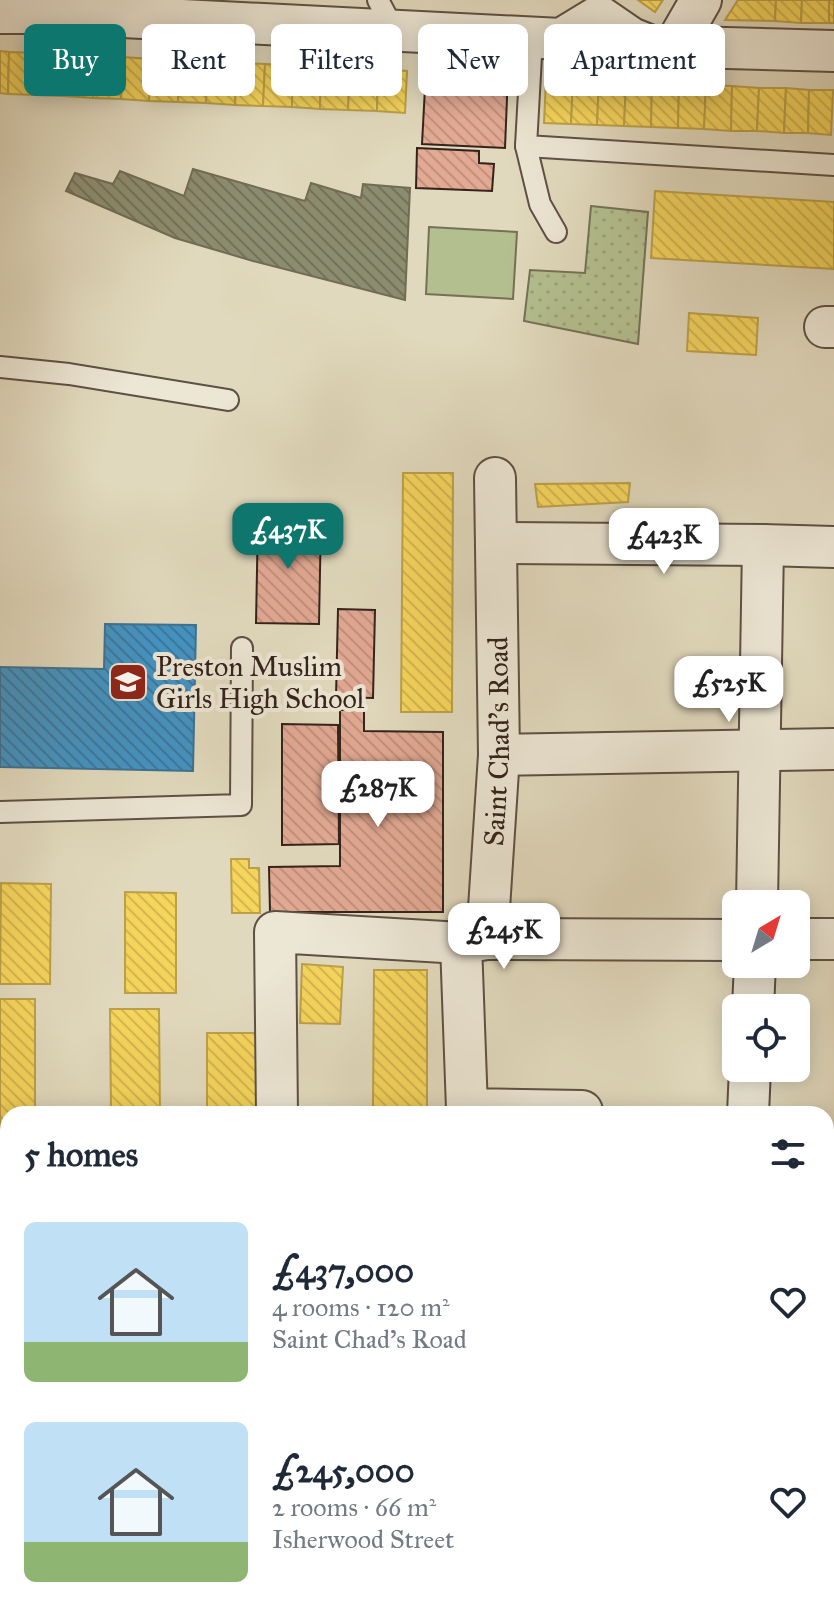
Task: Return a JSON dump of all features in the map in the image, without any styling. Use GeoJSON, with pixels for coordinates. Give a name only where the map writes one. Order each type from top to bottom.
{"type":"FeatureCollection","features":[{"type":"Feature","properties":{"kind":"street"},"geometry":{"type":"LineString","coordinates":[[687,24],[701,0]]}},
{"type":"Feature","properties":{"kind":"street"},"geometry":{"type":"LineString","coordinates":[[0,13],[48,6],[387,16],[532,38],[561,39],[589,8],[611,24]]}},
{"type":"Feature","properties":{"kind":"street"},"geometry":{"type":"LineString","coordinates":[[725,48],[834,51]]}},
{"type":"Feature","properties":{"kind":"street","name":"Saint Chad's Road"},"geometry":{"type":"LineString","coordinates":[[467,1106],[474,941],[499,755],[495,478]]}},
{"type":"Feature","properties":{"kind":"street"},"geometry":{"type":"LineString","coordinates":[[496,543],[834,547]]}},
{"type":"Feature","properties":{"kind":"street"},"geometry":{"type":"LineString","coordinates":[[757,890],[763,545]]}},
{"type":"Feature","properties":{"kind":"street"},"geometry":{"type":"LineString","coordinates":[[499,755],[834,749]]}},
{"type":"Feature","properties":{"kind":"street"},"geometry":{"type":"LineString","coordinates":[[277,1106],[275,932],[474,941],[722,940]]}},
{"type":"Feature","properties":{"kind":"street"},"geometry":{"type":"LineString","coordinates":[[810,939],[834,939]]}},
{"type":"Feature","properties":{"kind":"street"},"geometry":{"type":"LineString","coordinates":[[748,1106],[749,1082]]}},
{"type":"Feature","properties":{"kind":"lane"},"geometry":{"type":"LineString","coordinates":[[532,38],[526,146],[540,204],[556,232]]}},
{"type":"Feature","properties":{"kind":"lane"},"geometry":{"type":"LineString","coordinates":[[526,146],[834,165]]}},
{"type":"Feature","properties":{"kind":"lane"},"geometry":{"type":"LineString","coordinates":[[0,367],[69,374],[228,400]]}},
{"type":"Feature","properties":{"kind":"lane"},"geometry":{"type":"LineString","coordinates":[[0,812],[241,805],[242,648]]}},
{"type":"Feature","properties":{"kind":"green space"},"geometry":{"type":"Polygon","coordinates":[[[591,206],[648,212],[638,344],[524,321],[530,270],[585,273],[591,206]]]}},
{"type":"Feature","properties":{"kind":"green space"},"geometry":{"type":"Polygon","coordinates":[[[429,227],[517,232],[513,299],[426,294],[429,227]]]}},
{"type":"Feature","properties":{"kind":"building: Homes"},"geometry":{"type":"Polygon","coordinates":[[[638,0],[663,0],[655,12],[638,0]]]}},
{"type":"Feature","properties":{"kind":"building: Homes"},"geometry":{"type":"Polygon","coordinates":[[[738,0],[776,0],[775,21],[725,20],[738,0]]]}},
{"type":"Feature","properties":{"kind":"building: Homes"},"geometry":{"type":"Polygon","coordinates":[[[776,0],[802,0],[801,23],[775,21],[776,0]]]}},
{"type":"Feature","properties":{"kind":"building: Homes"},"geometry":{"type":"Polygon","coordinates":[[[802,0],[829,0],[829,23],[801,23],[802,0]]]}},
{"type":"Feature","properties":{"kind":"building: Homes"},"geometry":{"type":"Polygon","coordinates":[[[829,0],[834,0],[834,23],[829,23],[829,0]]]}},
{"type":"Feature","properties":{"kind":"building: Homes"},"geometry":{"type":"Polygon","coordinates":[[[0,51],[9,52],[8,94],[0,93],[0,51]]]}},
{"type":"Feature","properties":{"kind":"building: Homes"},"geometry":{"type":"Polygon","coordinates":[[[9,52],[24,53],[24,95],[8,94],[9,52]]]}},
{"type":"Feature","properties":{"kind":"building: Homes"},"geometry":{"type":"Polygon","coordinates":[[[126,57],[142,58],[142,96],[149,96],[149,101],[121,99],[121,96],[126,96],[126,57]]]}},
{"type":"Feature","properties":{"kind":"building: Homes"},"geometry":{"type":"Polygon","coordinates":[[[255,64],[265,64],[263,106],[235,105],[235,96],[255,96],[255,64]]]}},
{"type":"Feature","properties":{"kind":"building: Homes"},"geometry":{"type":"Polygon","coordinates":[[[265,64],[271,64],[271,96],[292,96],[292,107],[263,106],[265,64]]]}},
{"type":"Feature","properties":{"kind":"building: Homes"},"geometry":{"type":"Polygon","coordinates":[[[402,71],[407,71],[405,113],[377,111],[377,96],[402,96],[402,71]]]}},
{"type":"Feature","properties":{"kind":"building: Homes"},"geometry":{"type":"Polygon","coordinates":[[[725,86],[732,86],[731,131],[704,129],[706,96],[725,96],[725,86]]]}},
{"type":"Feature","properties":{"kind":"building: Homes"},"geometry":{"type":"Polygon","coordinates":[[[732,86],[759,88],[757,131],[731,131],[732,86]]]}},
{"type":"Feature","properties":{"kind":"building: Homes"},"geometry":{"type":"Polygon","coordinates":[[[759,88],[786,88],[784,133],[757,131],[759,88]]]}},
{"type":"Feature","properties":{"kind":"building: Homes"},"geometry":{"type":"Polygon","coordinates":[[[786,88],[809,90],[808,133],[784,133],[786,88]]]}},
{"type":"Feature","properties":{"kind":"building: Homes"},"geometry":{"type":"Polygon","coordinates":[[[809,90],[833,90],[831,135],[808,133],[809,90]]]}},
{"type":"Feature","properties":{"kind":"building: Homes"},"geometry":{"type":"Polygon","coordinates":[[[93,96],[121,96],[121,99],[93,96]]]}},
{"type":"Feature","properties":{"kind":"building: Homes"},"geometry":{"type":"Polygon","coordinates":[[[149,96],[178,96],[178,102],[149,101],[149,96]]]}},
{"type":"Feature","properties":{"kind":"building: Homes"},"geometry":{"type":"Polygon","coordinates":[[[178,96],[206,96],[206,103],[178,102],[178,96]]]}},
{"type":"Feature","properties":{"kind":"building: Homes"},"geometry":{"type":"Polygon","coordinates":[[[206,96],[235,96],[235,105],[206,103],[206,96]]]}},
{"type":"Feature","properties":{"kind":"building: Homes"},"geometry":{"type":"Polygon","coordinates":[[[292,96],[320,96],[320,109],[292,107],[292,96]]]}},
{"type":"Feature","properties":{"kind":"building: Homes"},"geometry":{"type":"Polygon","coordinates":[[[320,96],[349,96],[348,110],[320,109],[320,96]]]}},
{"type":"Feature","properties":{"kind":"building: Homes"},"geometry":{"type":"Polygon","coordinates":[[[349,96],[377,96],[377,111],[348,110],[349,96]]]}},
{"type":"Feature","properties":{"kind":"building: Homes"},"geometry":{"type":"Polygon","coordinates":[[[545,96],[572,96],[571,124],[544,123],[545,96]]]}},
{"type":"Feature","properties":{"kind":"building: Homes"},"geometry":{"type":"Polygon","coordinates":[[[572,96],[598,96],[597,125],[571,124],[572,96]]]}},
{"type":"Feature","properties":{"kind":"building: Homes"},"geometry":{"type":"Polygon","coordinates":[[[598,96],[625,96],[624,126],[597,125],[598,96]]]}},
{"type":"Feature","properties":{"kind":"building: Homes"},"geometry":{"type":"Polygon","coordinates":[[[625,96],[652,96],[651,127],[624,126],[625,96]]]}},
{"type":"Feature","properties":{"kind":"building: Homes"},"geometry":{"type":"Polygon","coordinates":[[[652,96],[679,96],[678,128],[651,127],[652,96]]]}},
{"type":"Feature","properties":{"kind":"building: Homes"},"geometry":{"type":"Polygon","coordinates":[[[679,96],[706,96],[704,129],[678,128],[679,96]]]}},
{"type":"Feature","properties":{"kind":"building: Homes"},"geometry":{"type":"Polygon","coordinates":[[[655,191],[834,202],[834,269],[651,258],[655,191]]]}},
{"type":"Feature","properties":{"kind":"building: Homes"},"geometry":{"type":"Polygon","coordinates":[[[689,313],[758,318],[756,355],[687,351],[689,313]]]}},
{"type":"Feature","properties":{"kind":"building: Homes"},"geometry":{"type":"Polygon","coordinates":[[[403,473],[453,473],[452,712],[401,712],[403,473]]]}},
{"type":"Feature","properties":{"kind":"building: Homes"},"geometry":{"type":"Polygon","coordinates":[[[630,483],[628,502],[538,507],[535,484],[630,483]]]}},
{"type":"Feature","properties":{"kind":"building: Homes"},"geometry":{"type":"Polygon","coordinates":[[[231,859],[249,859],[249,868],[259,868],[260,913],[232,913],[231,859]]]}},
{"type":"Feature","properties":{"kind":"building: Homes"},"geometry":{"type":"Polygon","coordinates":[[[1,883],[51,884],[50,984],[0,984],[1,883]]]}},
{"type":"Feature","properties":{"kind":"building: Homes"},"geometry":{"type":"Polygon","coordinates":[[[125,892],[176,893],[176,993],[125,993],[125,892]]]}},
{"type":"Feature","properties":{"kind":"building: Homes"},"geometry":{"type":"Polygon","coordinates":[[[302,964],[343,967],[340,1024],[300,1023],[302,964]]]}},
{"type":"Feature","properties":{"kind":"building: Homes"},"geometry":{"type":"Polygon","coordinates":[[[374,970],[427,970],[427,1106],[373,1106],[374,970]]]}},
{"type":"Feature","properties":{"kind":"building: Homes"},"geometry":{"type":"Polygon","coordinates":[[[0,999],[35,999],[35,1106],[0,1106],[0,999]]]}},
{"type":"Feature","properties":{"kind":"building: Homes"},"geometry":{"type":"Polygon","coordinates":[[[110,1009],[159,1009],[160,1106],[111,1106],[110,1009]]]}},
{"type":"Feature","properties":{"kind":"building: Homes"},"geometry":{"type":"Polygon","coordinates":[[[207,1033],[257,1033],[256,1106],[207,1106],[207,1033]]]}},
{"type":"Feature","properties":{"kind":"building: Schools"},"geometry":{"type":"Polygon","coordinates":[[[105,624],[196,625],[193,771],[0,767],[0,667],[104,669],[105,624]]]}},
{"type":"Feature","properties":{"kind":"building: Industry"},"geometry":{"type":"Polygon","coordinates":[[[193,169],[305,201],[311,183],[361,198],[363,184],[410,188],[405,300],[175,238],[66,191],[75,173],[113,184],[120,171],[184,196],[193,169]]]}},
{"type":"Feature","properties":{"kind":"building: Other"},"geometry":{"type":"Polygon","coordinates":[[[425,96],[507,96],[505,148],[422,144],[425,96]]]}},
{"type":"Feature","properties":{"kind":"building: Other"},"geometry":{"type":"Polygon","coordinates":[[[417,148],[479,151],[479,163],[494,164],[492,191],[416,188],[417,148]]]}},
{"type":"Feature","properties":{"kind":"building: Other"},"geometry":{"type":"Polygon","coordinates":[[[258,518],[321,519],[319,624],[256,623],[258,518]]]}},
{"type":"Feature","properties":{"kind":"building: Other"},"geometry":{"type":"Polygon","coordinates":[[[338,609],[375,610],[373,698],[336,697],[338,609]]]}},
{"type":"Feature","properties":{"kind":"building: Other"},"geometry":{"type":"Polygon","coordinates":[[[340,710],[364,710],[364,731],[443,732],[443,912],[270,912],[269,867],[340,866],[340,710]]]}},
{"type":"Feature","properties":{"kind":"building: Other"},"geometry":{"type":"Polygon","coordinates":[[[282,724],[338,725],[339,844],[282,845],[282,724]]]}},
{"type":"Feature","properties":{"kind":"place","name":"Preston Muslim Girls High School"},"geometry":{"type":"Point","coordinates":[128,682]}}]}
